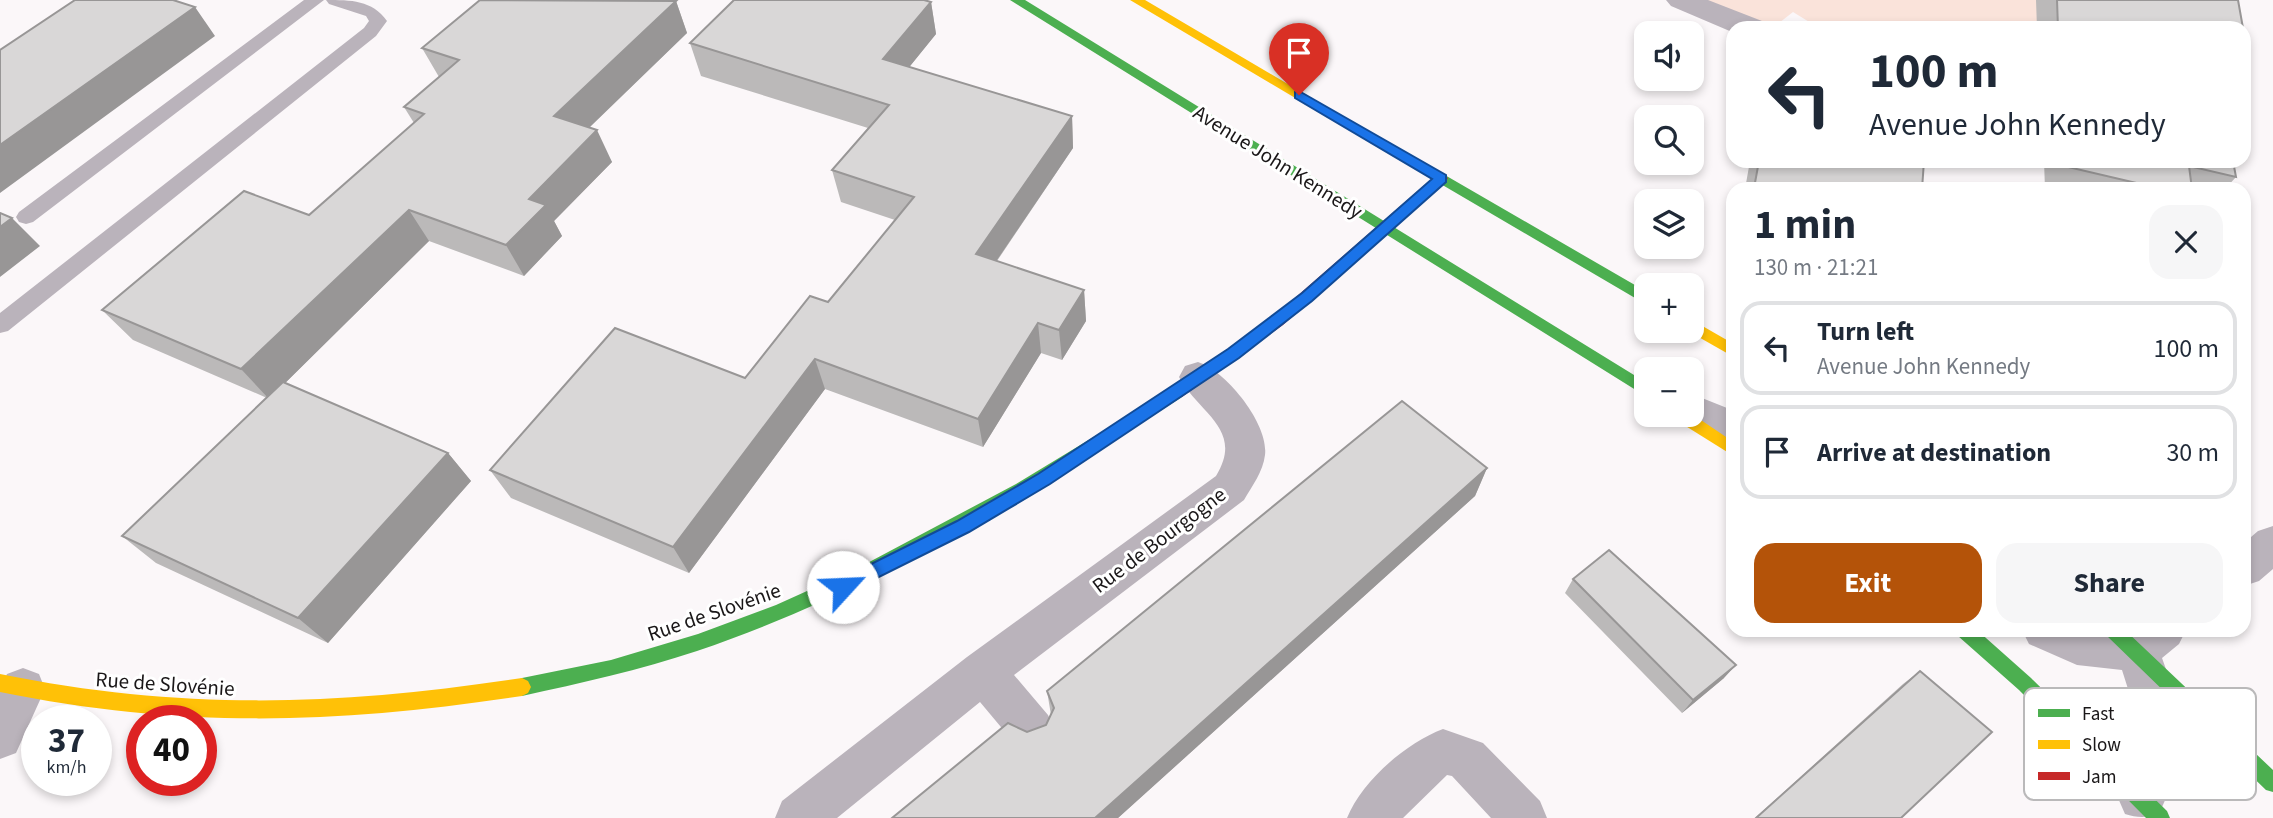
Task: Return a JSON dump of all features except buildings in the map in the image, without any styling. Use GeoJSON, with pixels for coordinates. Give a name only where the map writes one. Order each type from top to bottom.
{"type":"FeatureCollection","features":[{"type":"Feature","properties":{"kind":"main road","name":"Avenue John Kennedy"},"geometry":{"type":"LineString","coordinates":[[1016,0],[1634,383]]}},
{"type":"Feature","properties":{"kind":"main road"},"geometry":{"type":"LineString","coordinates":[[1136,0],[1634,291]]}},
{"type":"Feature","properties":{"kind":"main road","name":"Rue de Slovénie"},"geometry":{"type":"LineString","coordinates":[[11,686],[158,707],[241,711],[396,705],[507,691],[593,672],[679,649],[730,631],[862,579],[963,527],[1064,467],[1251,341],[1307,297],[1441,178]]}},
{"type":"Feature","properties":{"kind":"main road"},"geometry":{"type":"LineString","coordinates":[[1704,333],[1726,346]]}},
{"type":"Feature","properties":{"kind":"main road"},"geometry":{"type":"LineString","coordinates":[[1700,427],[1726,445]]}},
{"type":"Feature","properties":{"kind":"main road"},"geometry":{"type":"LineString","coordinates":[[1972,637],[2029,688]]}},
{"type":"Feature","properties":{"kind":"main road"},"geometry":{"type":"LineString","coordinates":[[2139,637],[2186,688]]}},
{"type":"Feature","properties":{"kind":"main road"},"geometry":{"type":"LineString","coordinates":[[2256,764],[2273,783]]}},
{"type":"Feature","properties":{"kind":"street"},"geometry":{"type":"LineString","coordinates":[[1681,0],[1734,21]]}},
{"type":"Feature","properties":{"kind":"street","name":"Rue de Bourgogne"},"geometry":{"type":"LineString","coordinates":[[799,818],[983,672],[1230,488],[1237,478],[1247,451],[1245,438],[1235,420],[1198,377]]}},
{"type":"Feature","properties":{"kind":"street"},"geometry":{"type":"LineString","coordinates":[[1704,415],[1726,424]]}},
{"type":"Feature","properties":{"kind":"street"},"geometry":{"type":"LineString","coordinates":[[2251,562],[2273,544]]}},
{"type":"Feature","properties":{"kind":"street"},"geometry":{"type":"LineString","coordinates":[[2059,637],[2077,645],[2139,637],[2152,688]]}},
{"type":"Feature","properties":{"kind":"street"},"geometry":{"type":"LineString","coordinates":[[983,672],[1032,730]]}},
{"type":"Feature","properties":{"kind":"street"},"geometry":{"type":"LineString","coordinates":[[0,737],[11,686]]}},
{"type":"Feature","properties":{"kind":"street"},"geometry":{"type":"LineString","coordinates":[[1371,818],[1423,763],[1443,751],[1467,759],[1523,818]]}},
{"type":"Feature","properties":{"kind":"lane"},"geometry":{"type":"LineString","coordinates":[[26,217],[315,0]]}},
{"type":"Feature","properties":{"kind":"lane"},"geometry":{"type":"LineString","coordinates":[[0,325],[370,32],[379,21],[372,12],[335,0]]}},
{"type":"Feature","properties":{"kind":"shaded area"},"geometry":{"type":"Polygon","coordinates":[[[1705,0],[2064,0],[2066,21],[1808,21],[1793,12],[1782,21],[1759,21],[1705,0]]]}},
{"type":"Feature","properties":{"kind":"traffic: fast"},"geometry":{"type":"LineString","coordinates":[[1016,0],[1634,383]]}},
{"type":"Feature","properties":{"kind":"traffic: fast"},"geometry":{"type":"LineString","coordinates":[[1381,143],[1634,291]]}},
{"type":"Feature","properties":{"kind":"traffic: fast"},"geometry":{"type":"LineString","coordinates":[[522,687],[611,668],[698,642],[782,610],[864,574],[944,533],[1022,488],[1176,393]]}},
{"type":"Feature","properties":{"kind":"traffic: fast"},"geometry":{"type":"LineString","coordinates":[[1972,637],[2029,688]]}},
{"type":"Feature","properties":{"kind":"traffic: fast"},"geometry":{"type":"LineString","coordinates":[[2120,637],[2174,688]]}},
{"type":"Feature","properties":{"kind":"traffic: fast"},"geometry":{"type":"LineString","coordinates":[[2256,767],[2273,783]]}},
{"type":"Feature","properties":{"kind":"traffic: fast"},"geometry":{"type":"LineString","coordinates":[[2142,800],[2160,818]]}},
{"type":"Feature","properties":{"kind":"traffic: slow"},"geometry":{"type":"LineString","coordinates":[[1136,0],[1381,143]]}},
{"type":"Feature","properties":{"kind":"traffic: slow"},"geometry":{"type":"LineString","coordinates":[[1704,333],[1726,346]]}},
{"type":"Feature","properties":{"kind":"traffic: slow"},"geometry":{"type":"LineString","coordinates":[[1700,427],[1726,445]]}},
{"type":"Feature","properties":{"kind":"traffic: slow"},"geometry":{"type":"LineString","coordinates":[[0,683],[63,696],[128,705],[260,711],[393,704],[522,687]]}},
{"type":"Feature","properties":{"kind":"traffic: jam"},"geometry":{"type":"LineString","coordinates":[[1176,393],[1278,321],[1441,178]]}},
{"type":"Feature","properties":{"kind":"route"},"geometry":{"type":"LineString","coordinates":[[843,587],[963,527],[1044,479],[1234,354],[1307,297],[1441,178],[1299,95]]}}]}
